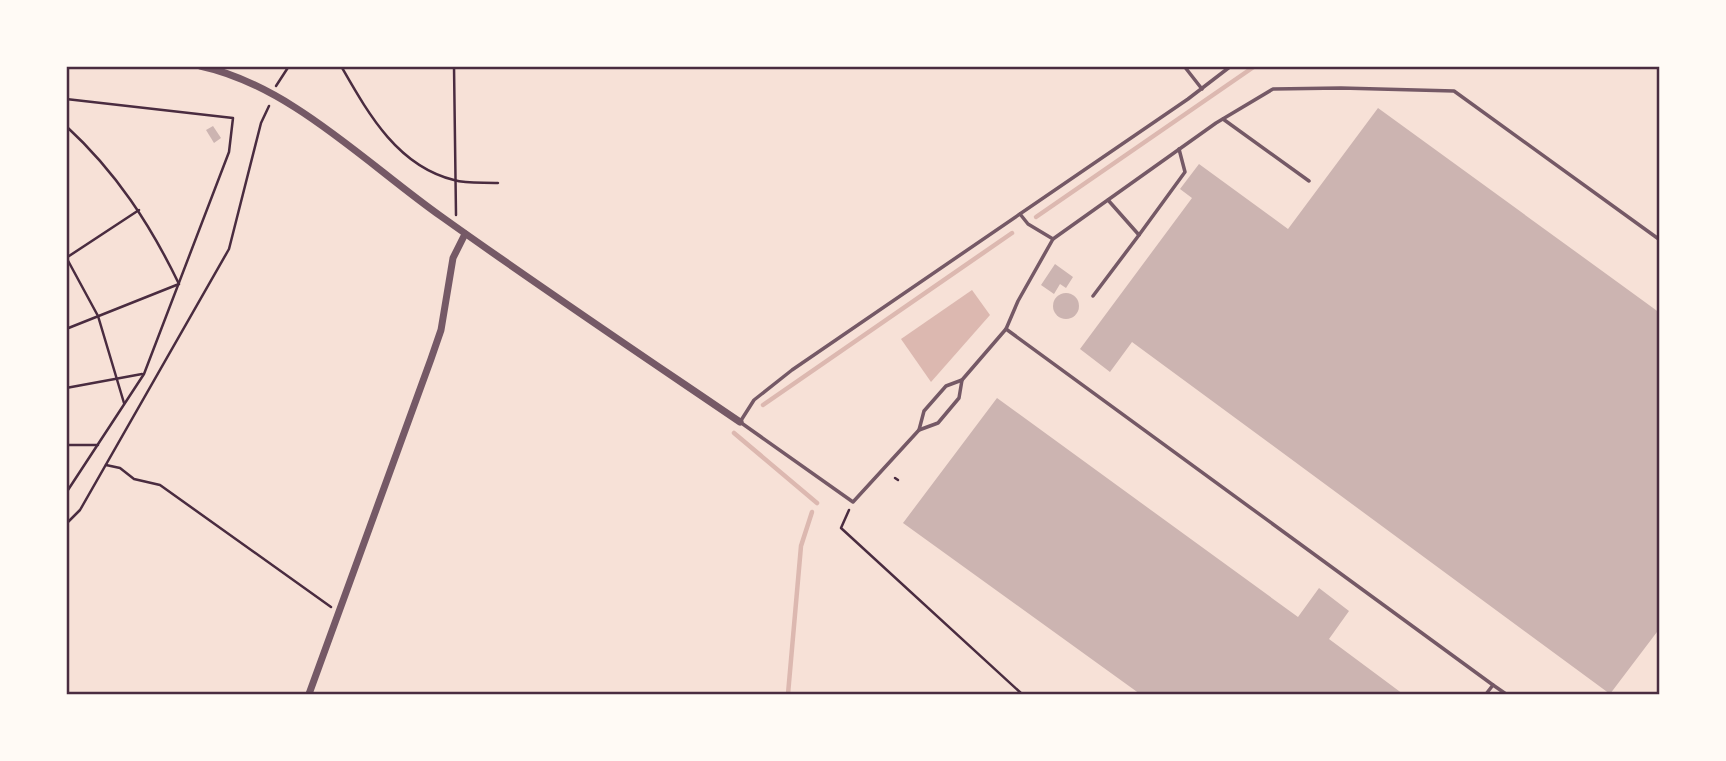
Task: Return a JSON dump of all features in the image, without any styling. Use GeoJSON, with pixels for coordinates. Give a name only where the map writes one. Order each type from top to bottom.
{"type":"FeatureCollection","features":[{"type":"Feature","properties":{"kind":"street"},"geometry":{"type":"LineString","coordinates":[[200,66],[245,81],[317,123],[386,178],[465,234],[740,422]]}},
{"type":"Feature","properties":{"kind":"street"},"geometry":{"type":"LineString","coordinates":[[309,695],[441,330],[453,258],[465,234]]}},
{"type":"Feature","properties":{"kind":"lane"},"geometry":{"type":"LineString","coordinates":[[1184,66],[1202,89]]}},
{"type":"Feature","properties":{"kind":"lane"},"geometry":{"type":"LineString","coordinates":[[1231,66],[1202,89],[782,377],[754,401],[740,422],[853,502],[919,430],[938,423],[956,401],[962,380],[1006,329],[1053,239],[1179,149],[1273,89],[1454,91],[1660,240]]}},
{"type":"Feature","properties":{"kind":"lane"},"geometry":{"type":"LineString","coordinates":[[1223,119],[1309,181]]}},
{"type":"Feature","properties":{"kind":"lane"},"geometry":{"type":"LineString","coordinates":[[1093,296],[1185,172],[1179,149]]}},
{"type":"Feature","properties":{"kind":"lane"},"geometry":{"type":"LineString","coordinates":[[1108,200],[1139,235]]}},
{"type":"Feature","properties":{"kind":"lane"},"geometry":{"type":"LineString","coordinates":[[1020,214],[1028,224],[1053,239]]}},
{"type":"Feature","properties":{"kind":"lane"},"geometry":{"type":"LineString","coordinates":[[1006,329],[1506,695]]}},
{"type":"Feature","properties":{"kind":"lane"},"geometry":{"type":"LineString","coordinates":[[919,430],[924,411],[946,386],[962,380]]}},
{"type":"Feature","properties":{"kind":"lane"},"geometry":{"type":"LineString","coordinates":[[1486,695],[1493,685]]}},
{"type":"Feature","properties":{"kind":"path"},"geometry":{"type":"LineString","coordinates":[[66,524],[80,510],[229,249],[261,123],[289,66]]}},
{"type":"Feature","properties":{"kind":"path"},"geometry":{"type":"LineString","coordinates":[[341,66],[380,131],[413,161],[454,180],[498,183]]}},
{"type":"Feature","properties":{"kind":"path"},"geometry":{"type":"LineString","coordinates":[[454,66],[454,199]]}},
{"type":"Feature","properties":{"kind":"path"},"geometry":{"type":"LineString","coordinates":[[66,99],[233,118],[229,152],[144,374],[66,492]]}},
{"type":"Feature","properties":{"kind":"path"},"geometry":{"type":"LineString","coordinates":[[66,126],[118,180],[139,210],[179,284]]}},
{"type":"Feature","properties":{"kind":"path"},"geometry":{"type":"LineString","coordinates":[[124,405],[98,316],[67,258],[139,210]]}},
{"type":"Feature","properties":{"kind":"path"},"geometry":{"type":"LineString","coordinates":[[66,329],[179,284]]}},
{"type":"Feature","properties":{"kind":"path"},"geometry":{"type":"LineString","coordinates":[[66,388],[144,374]]}},
{"type":"Feature","properties":{"kind":"path"},"geometry":{"type":"LineString","coordinates":[[66,445],[98,445]]}},
{"type":"Feature","properties":{"kind":"path"},"geometry":{"type":"LineString","coordinates":[[106,465],[120,468],[134,479],[160,485],[340,612]]}},
{"type":"Feature","properties":{"kind":"path"},"geometry":{"type":"LineString","coordinates":[[853,502],[841,528],[1022,695]]}},
{"type":"Feature","properties":{"kind":"shaded area"},"geometry":{"type":"Polygon","coordinates":[[[972,290],[990,315],[931,382],[901,339],[972,290]]]}},
{"type":"Feature","properties":{"kind":"building"},"geometry":{"type":"Polygon","coordinates":[[[1378,108],[1660,313],[1660,628],[1610,694],[1132,342],[1110,372],[1080,349],[1192,198],[1180,189],[1199,164],[1288,229],[1378,108]]]}},
{"type":"Feature","properties":{"kind":"building"},"geometry":{"type":"Polygon","coordinates":[[[213,126],[221,138],[214,143],[206,130],[213,126]]]}},
{"type":"Feature","properties":{"kind":"building"},"geometry":{"type":"Polygon","coordinates":[[[1055,264],[1073,277],[1066,288],[1060,284],[1054,294],[1041,285],[1055,264]]]}},
{"type":"Feature","properties":{"kind":"building"},"geometry":{"type":"Polygon","coordinates":[[[1066,293],[1075,297],[1079,306],[1075,315],[1066,319],[1057,315],[1053,306],[1057,297],[1066,293]]]}},
{"type":"Feature","properties":{"kind":"building"},"geometry":{"type":"Polygon","coordinates":[[[997,398],[1298,617],[1319,588],[1349,611],[1329,639],[1403,694],[1140,694],[903,523],[997,398]]]}},
{"type":"Feature","properties":{"kind":"waterway"},"geometry":{"type":"LineString","coordinates":[[1036,217],[1255,66]]}},
{"type":"Feature","properties":{"kind":"waterway"},"geometry":{"type":"LineString","coordinates":[[1591,66],[1640,67]]}},
{"type":"Feature","properties":{"kind":"waterway"},"geometry":{"type":"LineString","coordinates":[[763,405],[1012,233]]}},
{"type":"Feature","properties":{"kind":"waterway"},"geometry":{"type":"LineString","coordinates":[[734,433],[817,503]]}},
{"type":"Feature","properties":{"kind":"waterway"},"geometry":{"type":"LineString","coordinates":[[788,694],[801,546],[812,512]]}}]}
